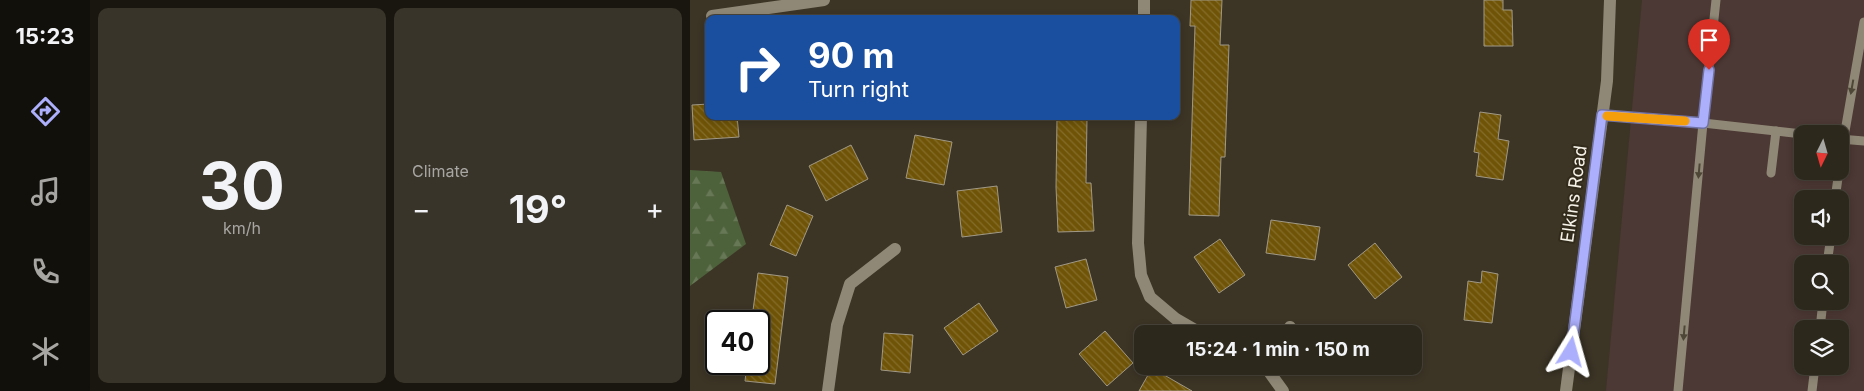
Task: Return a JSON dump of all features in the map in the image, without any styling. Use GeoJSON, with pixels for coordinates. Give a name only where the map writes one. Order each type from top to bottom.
{"type":"FeatureCollection","features":[{"type":"Feature","properties":{"kind":"street"},"geometry":{"type":"LineString","coordinates":[[719,15],[824,0]]}},
{"type":"Feature","properties":{"kind":"street"},"geometry":{"type":"LineString","coordinates":[[1144,0],[1144,15]]}},
{"type":"Feature","properties":{"kind":"street","name":"Elkins Road"},"geometry":{"type":"LineString","coordinates":[[1566,391],[1607,81],[1610,0]]}},
{"type":"Feature","properties":{"kind":"street"},"geometry":{"type":"LineString","coordinates":[[1141,120],[1138,243],[1141,275],[1150,297],[1176,319],[1186,325]]}},
{"type":"Feature","properties":{"kind":"street"},"geometry":{"type":"LineString","coordinates":[[828,391],[837,325],[850,284],[896,249]]}},
{"type":"Feature","properties":{"kind":"street"},"geometry":{"type":"LineString","coordinates":[[1271,375],[1283,391]]}},
{"type":"Feature","properties":{"kind":"lane"},"geometry":{"type":"LineString","coordinates":[[1678,391],[1716,0]]}},
{"type":"Feature","properties":{"kind":"lane"},"geometry":{"type":"LineString","coordinates":[[1844,125],[1864,22]]}},
{"type":"Feature","properties":{"kind":"lane"},"geometry":{"type":"LineString","coordinates":[[1602,115],[1703,123],[1794,133]]}},
{"type":"Feature","properties":{"kind":"lane"},"geometry":{"type":"LineString","coordinates":[[1771,173],[1776,131]]}},
{"type":"Feature","properties":{"kind":"lane"},"geometry":{"type":"LineString","coordinates":[[1849,140],[1864,141]]}},
{"type":"Feature","properties":{"kind":"lane"},"geometry":{"type":"LineString","coordinates":[[1812,391],[1814,375]]}},
{"type":"Feature","properties":{"kind":"shaded area"},"geometry":{"type":"Polygon","coordinates":[[[1642,0],[1864,0],[1864,391],[1606,391],[1642,0]]]}},
{"type":"Feature","properties":{"kind":"green space"},"geometry":{"type":"Polygon","coordinates":[[[690,170],[721,172],[746,244],[690,286],[690,170]]]}},
{"type":"Feature","properties":{"kind":"building"},"geometry":{"type":"Polygon","coordinates":[[[1191,0],[1222,0],[1220,45],[1229,45],[1225,157],[1221,157],[1219,216],[1189,215],[1195,26],[1190,26],[1191,0]]]}},
{"type":"Feature","properties":{"kind":"building"},"geometry":{"type":"Polygon","coordinates":[[[1484,0],[1503,0],[1503,10],[1512,10],[1513,46],[1484,46],[1484,0]]]}},
{"type":"Feature","properties":{"kind":"building"},"geometry":{"type":"Polygon","coordinates":[[[705,104],[705,120],[737,120],[739,137],[694,140],[692,105],[705,104]]]}},
{"type":"Feature","properties":{"kind":"building"},"geometry":{"type":"Polygon","coordinates":[[[1480,112],[1501,115],[1498,139],[1509,141],[1503,180],[1476,176],[1479,153],[1474,152],[1480,112]]]}},
{"type":"Feature","properties":{"kind":"building"},"geometry":{"type":"Polygon","coordinates":[[[1057,120],[1087,120],[1086,183],[1091,183],[1094,231],[1058,232],[1056,187],[1057,120]]]}},
{"type":"Feature","properties":{"kind":"building"},"geometry":{"type":"Polygon","coordinates":[[[915,135],[952,142],[944,185],[906,178],[915,135]]]}},
{"type":"Feature","properties":{"kind":"building"},"geometry":{"type":"Polygon","coordinates":[[[851,145],[868,179],[826,201],[809,166],[851,145]]]}},
{"type":"Feature","properties":{"kind":"building"},"geometry":{"type":"Polygon","coordinates":[[[997,186],[1002,232],[962,237],[957,191],[997,186]]]}},
{"type":"Feature","properties":{"kind":"building"},"geometry":{"type":"Polygon","coordinates":[[[787,205],[813,216],[796,256],[770,245],[787,205]]]}},
{"type":"Feature","properties":{"kind":"building"},"geometry":{"type":"Polygon","coordinates":[[[1271,220],[1320,227],[1315,260],[1266,253],[1271,220]]]}},
{"type":"Feature","properties":{"kind":"building"},"geometry":{"type":"Polygon","coordinates":[[[1220,239],[1245,275],[1219,293],[1194,257],[1220,239]]]}},
{"type":"Feature","properties":{"kind":"building"},"geometry":{"type":"Polygon","coordinates":[[[1375,243],[1402,277],[1375,299],[1348,265],[1375,243]]]}},
{"type":"Feature","properties":{"kind":"building"},"geometry":{"type":"Polygon","coordinates":[[[1086,259],[1097,300],[1066,308],[1055,267],[1086,259]]]}},
{"type":"Feature","properties":{"kind":"building"},"geometry":{"type":"Polygon","coordinates":[[[1482,271],[1498,274],[1492,323],[1464,320],[1468,281],[1481,283],[1482,271]]]}},
{"type":"Feature","properties":{"kind":"building"},"geometry":{"type":"Polygon","coordinates":[[[758,273],[788,277],[775,384],[745,381],[746,375],[770,375],[770,310],[753,310],[758,273]]]}},
{"type":"Feature","properties":{"kind":"building"},"geometry":{"type":"Polygon","coordinates":[[[979,303],[998,331],[963,355],[944,328],[979,303]]]}},
{"type":"Feature","properties":{"kind":"building"},"geometry":{"type":"Polygon","coordinates":[[[1105,331],[1133,363],[1107,386],[1079,354],[1105,331]]]}},
{"type":"Feature","properties":{"kind":"building"},"geometry":{"type":"Polygon","coordinates":[[[884,333],[913,335],[910,373],[881,370],[884,333]]]}},
{"type":"Feature","properties":{"kind":"building"},"geometry":{"type":"Polygon","coordinates":[[[1148,375],[1164,375],[1192,391],[1139,391],[1148,375]]]}},
{"type":"Feature","properties":{"kind":"slow traffic"},"geometry":{"type":"LineString","coordinates":[[1607,116],[1685,121]]}},
{"type":"Feature","properties":{"kind":"route"},"geometry":{"type":"LineString","coordinates":[[1571,352],[1602,115],[1703,123],[1709,70]]}}]}
